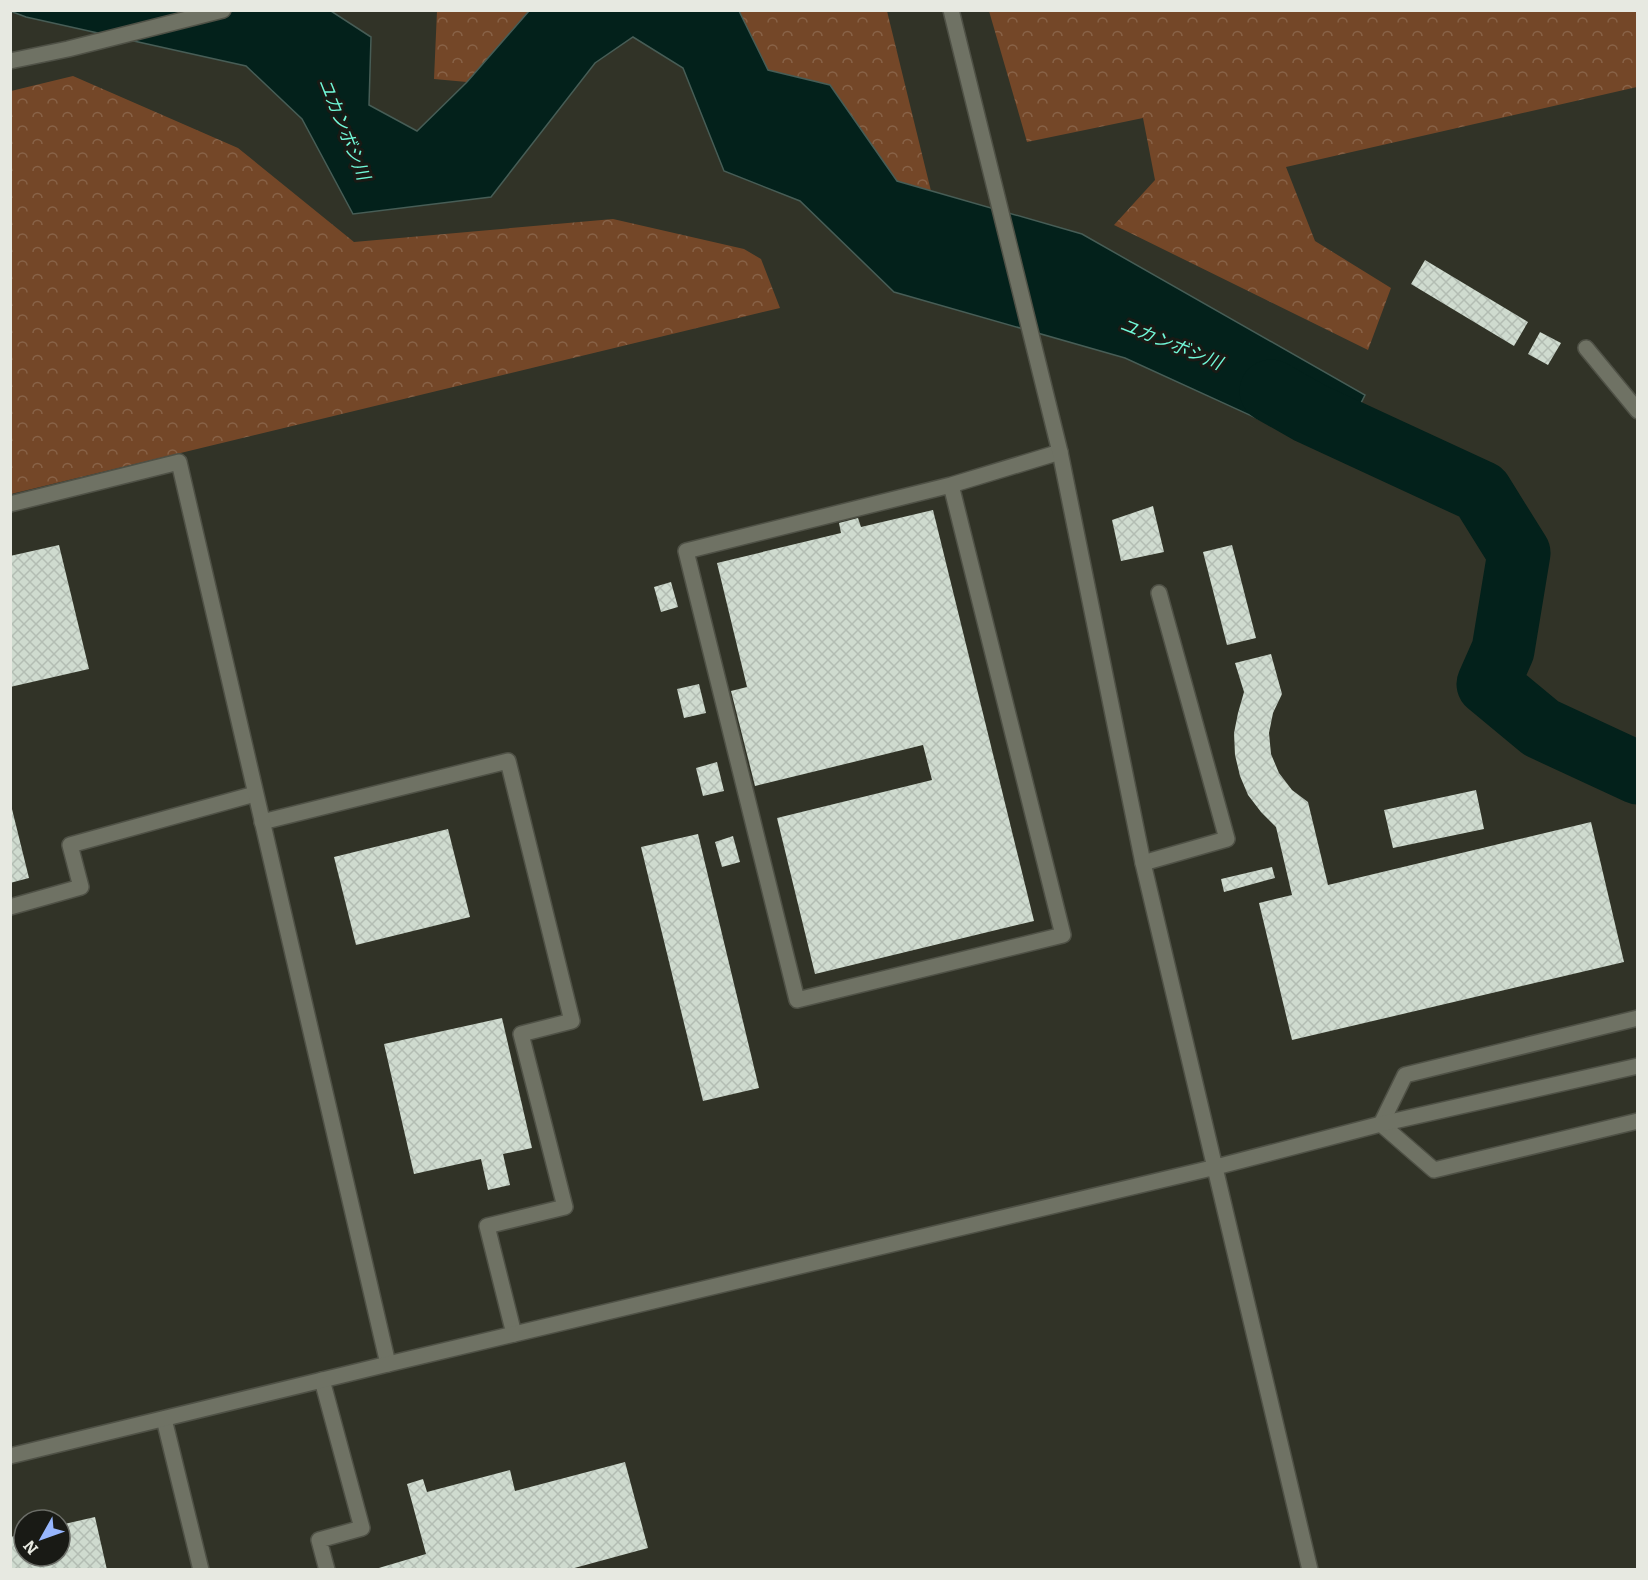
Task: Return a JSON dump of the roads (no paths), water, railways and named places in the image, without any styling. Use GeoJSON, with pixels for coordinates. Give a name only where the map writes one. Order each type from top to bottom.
{"type":"FeatureCollection","features":[{"type":"Feature","properties":{"kind":"street"},"geometry":{"type":"LineString","coordinates":[[10,61],[68,49],[223,10]]}},
{"type":"Feature","properties":{"kind":"street"},"geometry":{"type":"LineString","coordinates":[[951,10],[1060,452],[1143,863],[1310,1569]]}},
{"type":"Feature","properties":{"kind":"street"},"geometry":{"type":"LineString","coordinates":[[1586,348],[1638,411]]}},
{"type":"Feature","properties":{"kind":"street"},"geometry":{"type":"LineString","coordinates":[[951,485],[1063,935],[797,1000],[686,551],[951,485],[1060,452]]}},
{"type":"Feature","properties":{"kind":"street"},"geometry":{"type":"LineString","coordinates":[[10,504],[179,462],[388,1364]]}},
{"type":"Feature","properties":{"kind":"street"},"geometry":{"type":"LineString","coordinates":[[1143,863],[1227,839],[1159,594]]}},
{"type":"Feature","properties":{"kind":"street"},"geometry":{"type":"LineString","coordinates":[[262,822],[508,761],[572,1021],[521,1034],[565,1207],[487,1226],[514,1334]]}},
{"type":"Feature","properties":{"kind":"street"},"geometry":{"type":"LineString","coordinates":[[10,907],[81,887],[70,845],[255,794]]}},
{"type":"Feature","properties":{"kind":"street"},"geometry":{"type":"LineString","coordinates":[[1381,1124],[1405,1075],[1638,1018]]}},
{"type":"Feature","properties":{"kind":"street"},"geometry":{"type":"LineString","coordinates":[[10,1456],[1216,1167],[1381,1124],[1638,1066]]}},
{"type":"Feature","properties":{"kind":"street"},"geometry":{"type":"LineString","coordinates":[[1381,1124],[1434,1170],[1638,1121]]}},
{"type":"Feature","properties":{"kind":"street"},"geometry":{"type":"LineString","coordinates":[[322,1380],[362,1528],[319,1540],[327,1569]]}},
{"type":"Feature","properties":{"kind":"street"},"geometry":{"type":"LineString","coordinates":[[164,1419],[201,1569]]}},
{"type":"Feature","properties":{"kind":"water"},"geometry":{"type":"Polygon","coordinates":[[[10,11],[331,11],[371,37],[369,105],[417,131],[467,82],[529,11],[739,11],[768,70],[830,85],[897,181],[1082,234],[1365,395],[1335,454],[1125,358],[894,292],[800,201],[724,171],[683,68],[633,37],[595,63],[491,197],[353,214],[302,119],[246,66],[26,17],[10,11]]]}},
{"type":"Feature","properties":{"kind":"waterway","name":"ユカンボシ川"},"geometry":{"type":"LineString","coordinates":[[1271,391],[1310,413],[1481,492],[1519,553],[1503,650],[1488,684],[1541,728],[1638,773]]}}]}
